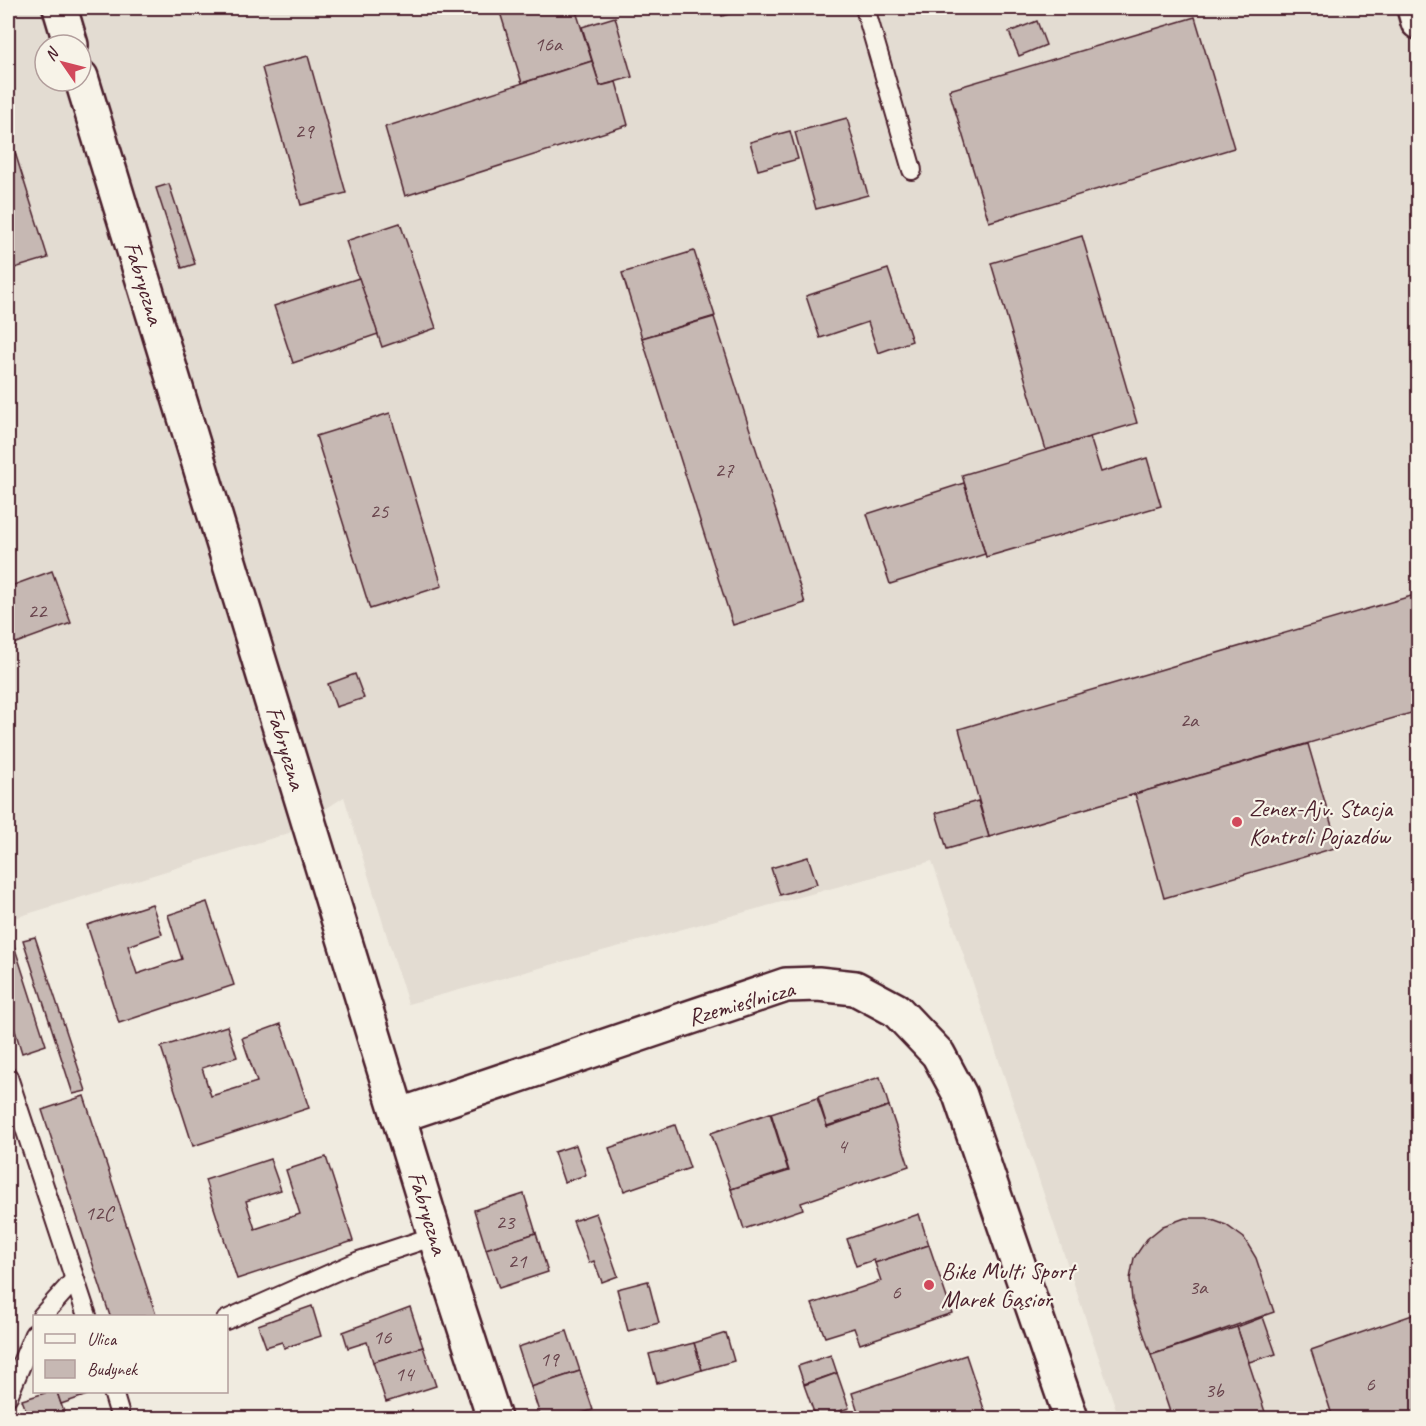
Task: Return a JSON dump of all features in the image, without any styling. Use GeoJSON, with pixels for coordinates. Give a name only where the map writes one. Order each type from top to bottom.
{"type":"FeatureCollection","features":[{"type":"Feature","properties":{"kind":"street"},"geometry":{"type":"LineString","coordinates":[[60,8],[67,33]]}},
{"type":"Feature","properties":{"kind":"street"},"geometry":{"type":"LineString","coordinates":[[1414,8],[1419,22]]}},
{"type":"Feature","properties":{"kind":"street","name":"Fabryczna"},"geometry":{"type":"LineString","coordinates":[[86,93],[398,1116],[494,1419]]}},
{"type":"Feature","properties":{"kind":"street","name":"Rzemieślnicza"},"geometry":{"type":"LineString","coordinates":[[398,1116],[786,985],[818,984],[855,988],[896,1010],[938,1054],[960,1095],[1071,1419]]}},
{"type":"Feature","properties":{"kind":"lane"},"geometry":{"type":"LineString","coordinates":[[865,8],[912,170]]}},
{"type":"Feature","properties":{"kind":"lane"},"geometry":{"type":"LineString","coordinates":[[8,1077],[86,1315]]}},
{"type":"Feature","properties":{"kind":"lane"},"geometry":{"type":"LineString","coordinates":[[228,1319],[359,1261],[435,1236]]}},
{"type":"Feature","properties":{"kind":"lane"},"geometry":{"type":"LineString","coordinates":[[44,1315],[74,1280]]}},
{"type":"Feature","properties":{"kind":"lane"},"geometry":{"type":"LineString","coordinates":[[8,1396],[33,1336]]}},
{"type":"Feature","properties":{"kind":"lane"},"geometry":{"type":"LineString","coordinates":[[113,1393],[119,1419]]}},
{"type":"Feature","properties":{"kind":"shaded area"},"geometry":{"type":"Polygon","coordinates":[[[8,8],[1418,8],[1418,1418],[1119,1418],[932,861],[408,1004],[344,797],[289,833],[8,920],[8,8]]]}},
{"type":"Feature","properties":{"kind":"building"},"geometry":{"type":"Polygon","coordinates":[[[575,8],[592,61],[522,83],[499,9],[575,8]]]}},
{"type":"Feature","properties":{"kind":"building"},"geometry":{"type":"Polygon","coordinates":[[[719,8],[749,8],[722,16],[719,8]]]}},
{"type":"Feature","properties":{"kind":"building"},"geometry":{"type":"Polygon","coordinates":[[[615,17],[632,77],[600,86],[582,27],[615,17]]]}},
{"type":"Feature","properties":{"kind":"building"},"geometry":{"type":"Polygon","coordinates":[[[1195,17],[1234,148],[989,222],[949,90],[1195,17]]]}},
{"type":"Feature","properties":{"kind":"building"},"geometry":{"type":"Polygon","coordinates":[[[1037,21],[1046,45],[1019,56],[1009,32],[1037,21]]]}},
{"type":"Feature","properties":{"kind":"building"},"geometry":{"type":"Polygon","coordinates":[[[308,56],[346,193],[301,205],[262,68],[308,56]]]}},
{"type":"Feature","properties":{"kind":"building"},"geometry":{"type":"Polygon","coordinates":[[[592,61],[600,86],[616,82],[628,125],[405,196],[385,127],[592,61]]]}},
{"type":"Feature","properties":{"kind":"building"},"geometry":{"type":"Polygon","coordinates":[[[847,118],[868,195],[816,209],[795,132],[847,118]]]}},
{"type":"Feature","properties":{"kind":"building"},"geometry":{"type":"Polygon","coordinates":[[[8,130],[48,258],[8,270],[8,130]]]}},
{"type":"Feature","properties":{"kind":"building"},"geometry":{"type":"Polygon","coordinates":[[[790,131],[798,159],[758,170],[750,142],[790,131]]]}},
{"type":"Feature","properties":{"kind":"building"},"geometry":{"type":"Polygon","coordinates":[[[169,184],[195,264],[182,268],[156,188],[169,184]]]}},
{"type":"Feature","properties":{"kind":"building"},"geometry":{"type":"Polygon","coordinates":[[[400,223],[436,328],[382,347],[346,241],[400,223]]]}},
{"type":"Feature","properties":{"kind":"building"},"geometry":{"type":"Polygon","coordinates":[[[1082,236],[1137,423],[1046,450],[991,263],[1082,236]]]}},
{"type":"Feature","properties":{"kind":"building"},"geometry":{"type":"Polygon","coordinates":[[[694,251],[715,316],[642,338],[622,273],[694,251]]]}},
{"type":"Feature","properties":{"kind":"building"},"geometry":{"type":"Polygon","coordinates":[[[888,269],[912,341],[878,353],[868,322],[820,338],[806,296],[888,269]]]}},
{"type":"Feature","properties":{"kind":"building"},"geometry":{"type":"Polygon","coordinates":[[[359,278],[378,334],[293,363],[274,306],[359,278]]]}},
{"type":"Feature","properties":{"kind":"building"},"geometry":{"type":"Polygon","coordinates":[[[714,317],[805,603],[733,625],[642,338],[714,317]]]}},
{"type":"Feature","properties":{"kind":"building"},"geometry":{"type":"Polygon","coordinates":[[[390,413],[442,586],[370,609],[316,436],[390,413]]]}},
{"type":"Feature","properties":{"kind":"building"},"geometry":{"type":"Polygon","coordinates":[[[1090,437],[1101,472],[1147,458],[1161,506],[986,557],[962,475],[1090,437]]]}},
{"type":"Feature","properties":{"kind":"building"},"geometry":{"type":"Polygon","coordinates":[[[964,483],[985,554],[890,584],[867,514],[964,483]]]}},
{"type":"Feature","properties":{"kind":"building"},"geometry":{"type":"Polygon","coordinates":[[[52,571],[71,623],[8,646],[8,587],[52,571]]]}},
{"type":"Feature","properties":{"kind":"building"},"geometry":{"type":"Polygon","coordinates":[[[1418,594],[1418,711],[989,837],[959,729],[1418,594]]]}},
{"type":"Feature","properties":{"kind":"building"},"geometry":{"type":"Polygon","coordinates":[[[355,674],[364,698],[336,707],[328,684],[355,674]]]}},
{"type":"Feature","properties":{"kind":"building","name":"Zenex-Ajv. Stacja Kontroli Pojazdów"},"geometry":{"type":"Polygon","coordinates":[[[1308,744],[1338,847],[1164,898],[1135,794],[1308,744]]]}},
{"type":"Feature","properties":{"kind":"building"},"geometry":{"type":"Polygon","coordinates":[[[978,801],[989,837],[947,849],[936,813],[978,801]]]}},
{"type":"Feature","properties":{"kind":"building"},"geometry":{"type":"Polygon","coordinates":[[[808,857],[817,884],[780,895],[771,868],[808,857]]]}},
{"type":"Feature","properties":{"kind":"building"},"geometry":{"type":"Polygon","coordinates":[[[207,902],[234,985],[119,1023],[87,925],[152,904],[162,934],[128,946],[137,974],[182,959],[168,915],[207,902]]]}},
{"type":"Feature","properties":{"kind":"building"},"geometry":{"type":"Polygon","coordinates":[[[9,930],[46,1045],[22,1053],[8,1008],[9,930]]]}},
{"type":"Feature","properties":{"kind":"building"},"geometry":{"type":"Polygon","coordinates":[[[35,937],[86,1091],[73,1094],[23,940],[35,937]]]}},
{"type":"Feature","properties":{"kind":"building"},"geometry":{"type":"Polygon","coordinates":[[[281,1024],[309,1108],[193,1146],[161,1047],[227,1026],[237,1057],[202,1068],[211,1096],[257,1082],[242,1038],[281,1024]]]}},
{"type":"Feature","properties":{"kind":"building"},"geometry":{"type":"Polygon","coordinates":[[[880,1077],[889,1106],[827,1126],[818,1097],[880,1077]]]}},
{"type":"Feature","properties":{"kind":"building"},"geometry":{"type":"Polygon","coordinates":[[[84,1096],[156,1315],[110,1315],[42,1110],[84,1096]]]}},
{"type":"Feature","properties":{"kind":"building"},"geometry":{"type":"Polygon","coordinates":[[[817,1098],[827,1127],[889,1106],[909,1166],[801,1203],[803,1209],[744,1229],[731,1189],[789,1171],[771,1113],[817,1098]]]}},
{"type":"Feature","properties":{"kind":"building"},"geometry":{"type":"Polygon","coordinates":[[[770,1113],[788,1170],[731,1189],[711,1133],[770,1113]]]}},
{"type":"Feature","properties":{"kind":"building"},"geometry":{"type":"Polygon","coordinates":[[[675,1125],[690,1168],[624,1191],[609,1148],[675,1125]]]}},
{"type":"Feature","properties":{"kind":"building"},"geometry":{"type":"Polygon","coordinates":[[[576,1145],[586,1175],[564,1182],[554,1152],[576,1145]]]}},
{"type":"Feature","properties":{"kind":"building"},"geometry":{"type":"Polygon","coordinates":[[[326,1157],[353,1241],[237,1279],[205,1180],[270,1159],[281,1190],[246,1201],[255,1229],[300,1214],[286,1170],[326,1157]]]}},
{"type":"Feature","properties":{"kind":"building"},"geometry":{"type":"Polygon","coordinates":[[[524,1194],[536,1233],[486,1249],[474,1210],[524,1194]]]}},
{"type":"Feature","properties":{"kind":"building"},"geometry":{"type":"Polygon","coordinates":[[[596,1213],[618,1276],[602,1282],[594,1261],[589,1263],[573,1221],[596,1213]]]}},
{"type":"Feature","properties":{"kind":"building"},"geometry":{"type":"Polygon","coordinates":[[[919,1214],[929,1245],[875,1263],[874,1260],[856,1266],[847,1239],[919,1214]]]}},
{"type":"Feature","properties":{"kind":"building"},"geometry":{"type":"Polygon","coordinates":[[[1185,1218],[1207,1218],[1226,1225],[1244,1238],[1256,1258],[1274,1312],[1151,1355],[1132,1300],[1130,1279],[1134,1258],[1147,1239],[1163,1226],[1185,1218]]]}},
{"type":"Feature","properties":{"kind":"building"},"geometry":{"type":"Polygon","coordinates":[[[536,1233],[548,1272],[499,1288],[486,1249],[536,1233]]]}},
{"type":"Feature","properties":{"kind":"building"},"geometry":{"type":"Polygon","coordinates":[[[929,1245],[952,1313],[860,1344],[854,1328],[825,1337],[812,1304],[881,1281],[875,1263],[929,1245]]]}},
{"type":"Feature","properties":{"kind":"building"},"geometry":{"type":"Polygon","coordinates":[[[648,1281],[659,1323],[628,1331],[617,1289],[648,1281]]]}},
{"type":"Feature","properties":{"kind":"building"},"geometry":{"type":"Polygon","coordinates":[[[312,1306],[321,1336],[284,1348],[282,1342],[266,1347],[258,1325],[312,1306]]]}},
{"type":"Feature","properties":{"kind":"building"},"geometry":{"type":"Polygon","coordinates":[[[410,1307],[423,1347],[373,1362],[367,1342],[348,1348],[343,1332],[410,1307]]]}},
{"type":"Feature","properties":{"kind":"building"},"geometry":{"type":"Polygon","coordinates":[[[1418,1313],[1418,1418],[1333,1418],[1311,1350],[1418,1313]]]}},
{"type":"Feature","properties":{"kind":"building"},"geometry":{"type":"Polygon","coordinates":[[[1263,1317],[1276,1354],[1249,1362],[1237,1327],[1263,1317]]]}},
{"type":"Feature","properties":{"kind":"building"},"geometry":{"type":"Polygon","coordinates":[[[1237,1327],[1267,1418],[1172,1418],[1151,1355],[1237,1327]]]}},
{"type":"Feature","properties":{"kind":"building"},"geometry":{"type":"Polygon","coordinates":[[[567,1331],[580,1371],[531,1387],[518,1347],[567,1331]]]}},
{"type":"Feature","properties":{"kind":"building"},"geometry":{"type":"Polygon","coordinates":[[[726,1333],[734,1361],[702,1370],[694,1343],[726,1333]]]}},
{"type":"Feature","properties":{"kind":"building"},"geometry":{"type":"Polygon","coordinates":[[[694,1343],[702,1370],[657,1383],[649,1354],[694,1343]]]}},
{"type":"Feature","properties":{"kind":"building"},"geometry":{"type":"Polygon","coordinates":[[[423,1347],[436,1386],[386,1402],[373,1362],[423,1347]]]}},
{"type":"Feature","properties":{"kind":"building"},"geometry":{"type":"Polygon","coordinates":[[[831,1355],[837,1373],[804,1384],[798,1366],[831,1355]]]}},
{"type":"Feature","properties":{"kind":"building"},"geometry":{"type":"Polygon","coordinates":[[[966,1355],[987,1418],[860,1418],[852,1393],[966,1355]]]}},
{"type":"Feature","properties":{"kind":"building"},"geometry":{"type":"Polygon","coordinates":[[[580,1371],[593,1410],[565,1418],[541,1418],[531,1387],[580,1371]]]}},
{"type":"Feature","properties":{"kind":"building"},"geometry":{"type":"Polygon","coordinates":[[[837,1373],[849,1408],[816,1418],[804,1385],[837,1373]]]}},
{"type":"Feature","properties":{"kind":"building"},"geometry":{"type":"Polygon","coordinates":[[[45,1393],[57,1393],[66,1418],[29,1418],[22,1400],[45,1393]]]}},
{"type":"Feature","properties":{"kind":"building"},"geometry":{"type":"Polygon","coordinates":[[[57,1393],[86,1393],[87,1395],[61,1404],[57,1393]]]}},
{"type":"Feature","properties":{"kind":"place","name":"Zenex-Ajv. Stacja Kontroli Pojazdów"},"geometry":{"type":"Point","coordinates":[1237,822]}},
{"type":"Feature","properties":{"kind":"place","name":"Bike Multi Sport Marek Gąsior"},"geometry":{"type":"Point","coordinates":[929,1285]}}]}
